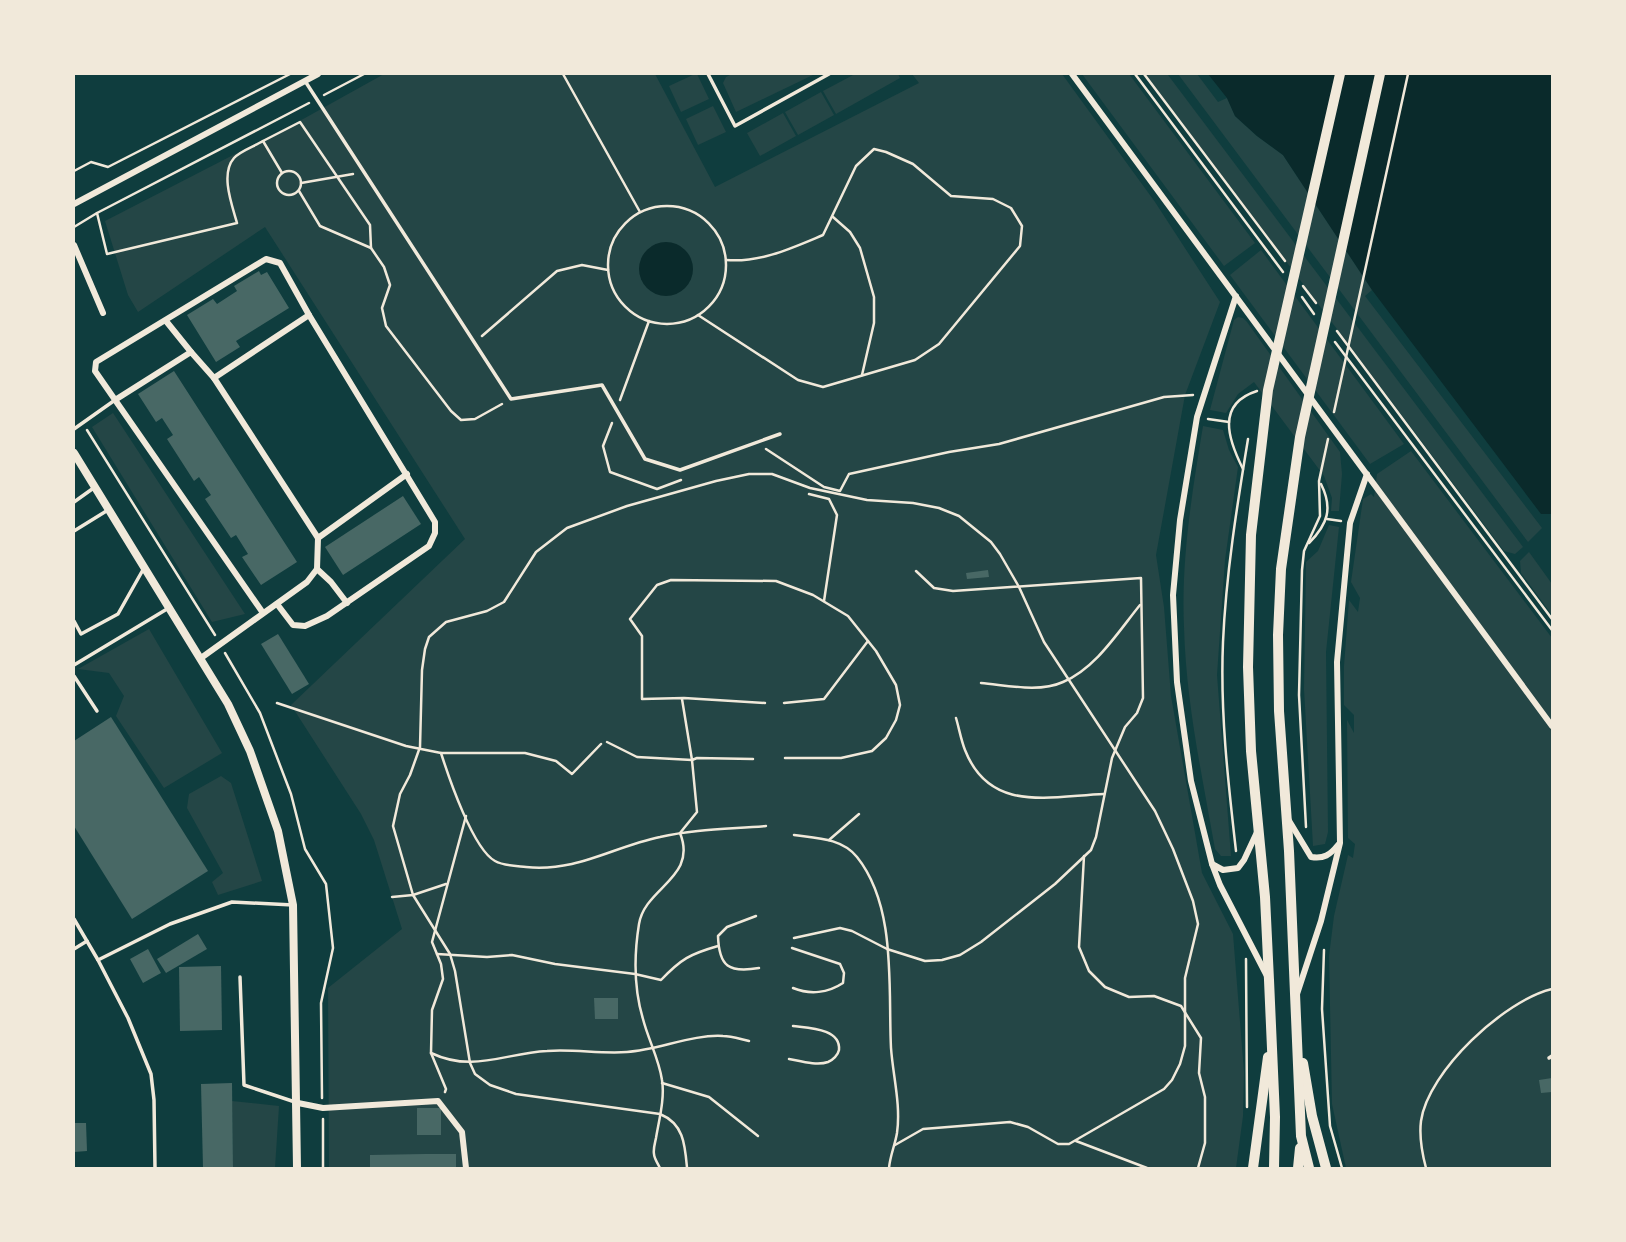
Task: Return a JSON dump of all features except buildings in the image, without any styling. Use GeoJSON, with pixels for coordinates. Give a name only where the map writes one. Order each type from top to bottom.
{"type":"FeatureCollection","features":[{"type":"Feature","properties":{"kind":"main road"},"geometry":{"type":"LineString","coordinates":[[1274,1168],[1275,1118],[1269,980],[1251,751],[1248,619],[1251,535],[1268,390],[1340,74]]}},
{"type":"Feature","properties":{"kind":"main road"},"geometry":{"type":"LineString","coordinates":[[1298,1168],[1301,1136],[1296,996],[1279,711],[1281,569],[1300,437],[1380,74]]}},
{"type":"Feature","properties":{"kind":"main road"},"geometry":{"type":"LineString","coordinates":[[1296,1018],[1312,1116],[1325,1168]]}},
{"type":"Feature","properties":{"kind":"main road"},"geometry":{"type":"LineString","coordinates":[[1254,1168],[1271,1033]]}},
{"type":"Feature","properties":{"kind":"main road"},"geometry":{"type":"LineString","coordinates":[[1301,1136],[1309,1168]]}},
{"type":"Feature","properties":{"kind":"street"},"geometry":{"type":"LineString","coordinates":[[74,204],[318,74]]}},
{"type":"Feature","properties":{"kind":"street"},"geometry":{"type":"LineString","coordinates":[[1072,74],[1552,726]]}},
{"type":"Feature","properties":{"kind":"street"},"geometry":{"type":"LineString","coordinates":[[74,245],[103,313]]}},
{"type":"Feature","properties":{"kind":"street"},"geometry":{"type":"LineString","coordinates":[[263,614],[95,371],[96,362],[267,259],[280,263],[435,522],[435,533],[429,546],[327,616],[305,626],[293,625],[277,604]]}},
{"type":"Feature","properties":{"kind":"street"},"geometry":{"type":"LineString","coordinates":[[1236,296],[1197,417],[1180,520],[1173,595],[1177,682],[1191,781],[1208,854],[1220,885],[1269,980]]}},
{"type":"Feature","properties":{"kind":"street"},"geometry":{"type":"LineString","coordinates":[[214,378],[309,315]]}},
{"type":"Feature","properties":{"kind":"street"},"geometry":{"type":"LineString","coordinates":[[166,321],[214,378],[318,538],[317,569],[307,582],[201,658]]}},
{"type":"Feature","properties":{"kind":"street"},"geometry":{"type":"LineString","coordinates":[[115,400],[191,352]]}},
{"type":"Feature","properties":{"kind":"street"},"geometry":{"type":"LineString","coordinates":[[74,453],[228,704],[250,751],[278,831],[293,905],[297,1168]]}},
{"type":"Feature","properties":{"kind":"street"},"geometry":{"type":"LineString","coordinates":[[318,538],[407,474]]}},
{"type":"Feature","properties":{"kind":"street"},"geometry":{"type":"LineString","coordinates":[[1296,996],[1321,921],[1340,843],[1336,662],[1350,523],[1367,474]]}},
{"type":"Feature","properties":{"kind":"street"},"geometry":{"type":"LineString","coordinates":[[317,569],[347,603]]}},
{"type":"Feature","properties":{"kind":"street"},"geometry":{"type":"LineString","coordinates":[[1286,815],[1311,857],[1321,858],[1331,854],[1340,843]]}},
{"type":"Feature","properties":{"kind":"street"},"geometry":{"type":"LineString","coordinates":[[1212,864],[1223,870],[1238,868],[1258,828]]}},
{"type":"Feature","properties":{"kind":"street"},"geometry":{"type":"LineString","coordinates":[[298,1103],[323,1108],[438,1101],[462,1132],[466,1168]]}},
{"type":"Feature","properties":{"kind":"lane"},"geometry":{"type":"LineString","coordinates":[[708,74],[735,126],[829,74]]}},
{"type":"Feature","properties":{"kind":"lane"},"geometry":{"type":"LineString","coordinates":[[305,80],[511,399],[602,385],[645,459],[680,470],[780,434]]}},
{"type":"Feature","properties":{"kind":"lane"},"geometry":{"type":"LineString","coordinates":[[74,429],[115,400]]}},
{"type":"Feature","properties":{"kind":"lane"},"geometry":{"type":"LineString","coordinates":[[74,502],[95,487]]}},
{"type":"Feature","properties":{"kind":"lane"},"geometry":{"type":"LineString","coordinates":[[74,531],[109,509]]}},
{"type":"Feature","properties":{"kind":"lane"},"geometry":{"type":"LineString","coordinates":[[74,621],[81,634],[118,614],[145,567]]}},
{"type":"Feature","properties":{"kind":"lane"},"geometry":{"type":"LineString","coordinates":[[74,665],[169,608]]}},
{"type":"Feature","properties":{"kind":"lane"},"geometry":{"type":"LineString","coordinates":[[74,676],[97,711]]}},
{"type":"Feature","properties":{"kind":"lane"},"geometry":{"type":"LineString","coordinates":[[98,960],[170,924],[232,902],[293,905]]}},
{"type":"Feature","properties":{"kind":"lane"},"geometry":{"type":"LineString","coordinates":[[74,919],[128,1018],[151,1074],[155,1168]]}},
{"type":"Feature","properties":{"kind":"lane"},"geometry":{"type":"LineString","coordinates":[[74,948],[87,941]]}},
{"type":"Feature","properties":{"kind":"lane"},"geometry":{"type":"LineString","coordinates":[[240,977],[244,1085],[298,1103]]}},
{"type":"Feature","properties":{"kind":"path"},"geometry":{"type":"LineString","coordinates":[[74,171],[91,162],[108,167],[290,74]]}},
{"type":"Feature","properties":{"kind":"path"},"geometry":{"type":"LineString","coordinates":[[74,227],[364,74]]}},
{"type":"Feature","properties":{"kind":"path"},"geometry":{"type":"LineString","coordinates":[[563,74],[640,212]]}},
{"type":"Feature","properties":{"kind":"path"},"geometry":{"type":"LineString","coordinates":[[1135,74],[1287,277]]}},
{"type":"Feature","properties":{"kind":"path"},"geometry":{"type":"LineString","coordinates":[[1144,74],[1288,265]]}},
{"type":"Feature","properties":{"kind":"path"},"geometry":{"type":"LineString","coordinates":[[1334,413],[1408,74]]}},
{"type":"Feature","properties":{"kind":"path"},"geometry":{"type":"LineString","coordinates":[[97,213],[107,254],[237,223],[229,191],[229,169],[235,157],[300,122],[370,225],[371,248],[384,267],[390,285],[382,308],[386,326],[451,411],[461,420],[475,419],[511,399]]}},
{"type":"Feature","properties":{"kind":"path"},"geometry":{"type":"LineString","coordinates":[[263,141],[282,173]]}},
{"type":"Feature","properties":{"kind":"path"},"geometry":{"type":"LineString","coordinates":[[698,315],[798,380],[823,387],[915,360],[939,344],[1020,246],[1022,226],[1011,208],[993,199],[951,195],[913,164],[874,149],[856,166],[823,235],[777,254],[726,260]]}},
{"type":"Feature","properties":{"kind":"path"},"geometry":{"type":"LineString","coordinates":[[282,173],[294,172],[301,183],[299,191],[320,226],[371,248]]}},
{"type":"Feature","properties":{"kind":"path"},"geometry":{"type":"LineString","coordinates":[[301,183],[364,172]]}},
{"type":"Feature","properties":{"kind":"path"},"geometry":{"type":"LineString","coordinates":[[282,173],[276,183],[281,193],[292,195],[299,191]]}},
{"type":"Feature","properties":{"kind":"path"},"geometry":{"type":"LineString","coordinates":[[662,206],[685,208],[696,213],[720,237],[726,260],[726,271],[719,293],[698,315],[672,324],[649,321],[621,302],[610,281],[608,270],[611,247],[622,227],[640,212],[662,206]]}},
{"type":"Feature","properties":{"kind":"path"},"geometry":{"type":"LineString","coordinates":[[832,217],[850,232],[860,248],[874,297],[874,323],[862,375]]}},
{"type":"Feature","properties":{"kind":"path"},"geometry":{"type":"LineString","coordinates":[[474,342],[557,271],[582,265],[608,270]]}},
{"type":"Feature","properties":{"kind":"path"},"geometry":{"type":"LineString","coordinates":[[1296,276],[1320,309]]}},
{"type":"Feature","properties":{"kind":"path"},"geometry":{"type":"LineString","coordinates":[[1295,288],[1320,322]]}},
{"type":"Feature","properties":{"kind":"path"},"geometry":{"type":"LineString","coordinates":[[649,321],[603,446],[610,472],[657,489],[681,480]]}},
{"type":"Feature","properties":{"kind":"path"},"geometry":{"type":"LineString","coordinates":[[1336,331],[1552,619]]}},
{"type":"Feature","properties":{"kind":"path"},"geometry":{"type":"LineString","coordinates":[[1328,333],[1552,630]]}},
{"type":"Feature","properties":{"kind":"path"},"geometry":{"type":"LineString","coordinates":[[1243,469],[1230,437],[1231,409],[1239,398],[1256,391],[1255,401]]}},
{"type":"Feature","properties":{"kind":"path"},"geometry":{"type":"LineString","coordinates":[[766,449],[824,487],[841,491],[849,474],[999,444],[1164,397],[1194,395],[1192,403]]}},
{"type":"Feature","properties":{"kind":"path"},"geometry":{"type":"LineString","coordinates":[[1197,417],[1229,422]]}},
{"type":"Feature","properties":{"kind":"path"},"geometry":{"type":"LineString","coordinates":[[1238,868],[1224,729],[1223,641],[1234,530],[1249,433]]}},
{"type":"Feature","properties":{"kind":"path"},"geometry":{"type":"LineString","coordinates":[[94,440],[260,713],[291,794],[305,849],[326,884],[333,948],[321,1003],[323,1168]]}},
{"type":"Feature","properties":{"kind":"path"},"geometry":{"type":"LineString","coordinates":[[1305,849],[1307,838],[1299,695],[1302,570],[1304,551],[1321,516],[1320,481],[1328,440]]}},
{"type":"Feature","properties":{"kind":"path"},"geometry":{"type":"LineString","coordinates":[[687,1168],[682,1136],[676,1123],[660,1114],[516,1094],[490,1085],[475,1073],[470,1063],[450,954],[413,895],[393,826],[400,794],[410,775],[419,747],[425,649],[429,637],[437,629],[446,622],[487,611],[504,602],[536,552],[567,528],[627,506],[683,490],[749,474],[772,474],[810,488],[867,500],[939,508],[959,516],[990,542],[1018,587],[1044,642],[1155,811],[1193,901],[1198,924],[1185,978],[1185,1046],[1172,1080],[1164,1089],[1069,1144],[1058,1143],[1028,1127],[1010,1122],[923,1129],[895,1145],[891,1150],[889,1168]]}},
{"type":"Feature","properties":{"kind":"path"},"geometry":{"type":"LineString","coordinates":[[1308,544],[1327,519],[1326,495],[1320,481]]}},
{"type":"Feature","properties":{"kind":"path"},"geometry":{"type":"LineString","coordinates":[[809,494],[829,499],[837,515],[824,602]]}},
{"type":"Feature","properties":{"kind":"path"},"geometry":{"type":"LineString","coordinates":[[794,938],[840,928],[887,949],[925,961],[942,960],[960,954],[981,942],[1055,884],[1091,850],[1115,751],[1125,727],[1137,713],[1143,698],[1141,578],[953,591],[934,588],[916,571]]}},
{"type":"Feature","properties":{"kind":"path"},"geometry":{"type":"LineString","coordinates":[[765,703],[642,699],[642,636],[630,619],[657,585],[671,580],[776,581],[813,595],[848,616],[868,641],[896,685],[900,705],[896,720],[886,738],[872,751],[841,758],[785,758]]}},
{"type":"Feature","properties":{"kind":"path"},"geometry":{"type":"LineString","coordinates":[[981,683],[1028,687],[1051,685],[1068,679],[1093,663],[1141,603]]}},
{"type":"Feature","properties":{"kind":"path"},"geometry":{"type":"LineString","coordinates":[[784,703],[824,699],[868,641]]}},
{"type":"Feature","properties":{"kind":"path"},"geometry":{"type":"LineString","coordinates":[[680,833],[696,812],[692,760],[682,699]]}},
{"type":"Feature","properties":{"kind":"path"},"geometry":{"type":"LineString","coordinates":[[277,704],[406,746],[441,753],[525,753],[556,761],[572,774],[601,744]]}},
{"type":"Feature","properties":{"kind":"path"},"geometry":{"type":"LineString","coordinates":[[956,718],[972,764],[994,785],[1016,797],[1030,799],[1104,794]]}},
{"type":"Feature","properties":{"kind":"path"},"geometry":{"type":"LineString","coordinates":[[607,742],[637,757],[753,759]]}},
{"type":"Feature","properties":{"kind":"path"},"geometry":{"type":"LineString","coordinates":[[441,753],[475,838],[495,862],[511,866],[541,869],[583,863],[656,838],[680,833],[766,827]]}},
{"type":"Feature","properties":{"kind":"path"},"geometry":{"type":"LineString","coordinates":[[829,840],[859,814]]}},
{"type":"Feature","properties":{"kind":"path"},"geometry":{"type":"LineString","coordinates":[[438,1101],[446,1089],[431,1053],[432,1010],[443,979],[432,942],[466,816]]}},
{"type":"Feature","properties":{"kind":"path"},"geometry":{"type":"LineString","coordinates":[[660,1168],[654,1154],[662,1083],[643,1019],[635,974],[639,920],[651,899],[671,881],[681,864],[684,844],[680,833]]}},
{"type":"Feature","properties":{"kind":"path"},"geometry":{"type":"LineString","coordinates":[[794,835],[839,843],[856,855],[867,874],[885,926],[897,1119],[895,1145]]}},
{"type":"Feature","properties":{"kind":"path"},"geometry":{"type":"LineString","coordinates":[[1084,856],[1079,947],[1089,971],[1105,987],[1129,997],[1154,996],[1181,1006],[1201,1038],[1199,1073],[1205,1097],[1205,1143],[1198,1168]]}},
{"type":"Feature","properties":{"kind":"path"},"geometry":{"type":"LineString","coordinates":[[392,897],[413,895],[447,883]]}},
{"type":"Feature","properties":{"kind":"path"},"geometry":{"type":"LineString","coordinates":[[756,916],[727,927],[718,936],[718,946],[721,959],[728,967],[740,971],[759,968]]}},
{"type":"Feature","properties":{"kind":"path"},"geometry":{"type":"LineString","coordinates":[[1325,943],[1322,1009],[1330,1126],[1342,1168]]}},
{"type":"Feature","properties":{"kind":"path"},"geometry":{"type":"LineString","coordinates":[[437,954],[487,957],[512,955],[662,980],[679,961],[692,953],[718,946]]}},
{"type":"Feature","properties":{"kind":"path"},"geometry":{"type":"LineString","coordinates":[[1246,947],[1247,1108]]}},
{"type":"Feature","properties":{"kind":"path"},"geometry":{"type":"LineString","coordinates":[[792,948],[840,964],[844,973],[843,983],[834,989],[819,992],[793,988]]}},
{"type":"Feature","properties":{"kind":"path"},"geometry":{"type":"LineString","coordinates":[[1426,1168],[1421,1146],[1421,1119],[1431,1095],[1452,1062],[1495,1018],[1528,997],[1552,989]]}},
{"type":"Feature","properties":{"kind":"path"},"geometry":{"type":"LineString","coordinates":[[789,1059],[828,1063],[836,1057],[839,1050],[832,1035],[793,1026]]}},
{"type":"Feature","properties":{"kind":"path"},"geometry":{"type":"LineString","coordinates":[[431,1053],[442,1058],[470,1063],[547,1051],[627,1052],[654,1049],[709,1036],[749,1041]]}},
{"type":"Feature","properties":{"kind":"path"},"geometry":{"type":"LineString","coordinates":[[662,1083],[709,1097],[758,1136]]}},
{"type":"Feature","properties":{"kind":"path"},"geometry":{"type":"LineString","coordinates":[[1076,1141],[1147,1168]]}},
{"type":"Feature","properties":{"kind":"shaded area"},"geometry":{"type":"Polygon","coordinates":[[[384,74],[655,74],[715,187],[919,83],[912,74],[1062,74],[1155,202],[1220,302],[1185,395],[1156,555],[1164,607],[1171,696],[1202,873],[1233,934],[1244,1072],[1243,1116],[1236,1168],[329,1168],[328,988],[402,929],[374,840],[361,814],[291,705],[465,539],[265,227],[138,312],[128,295],[105,221],[305,118],[384,74]]]}},
{"type":"Feature","properties":{"kind":"shaded area"},"geometry":{"type":"Polygon","coordinates":[[[695,74],[709,99],[681,112],[669,86],[695,74]]]}},
{"type":"Feature","properties":{"kind":"shaded area"},"geometry":{"type":"Polygon","coordinates":[[[732,74],[815,74],[736,112],[723,83],[726,77],[732,74]]]}},
{"type":"Feature","properties":{"kind":"shaded area"},"geometry":{"type":"Polygon","coordinates":[[[855,74],[898,74],[900,78],[836,114],[823,91],[855,74]]]}},
{"type":"Feature","properties":{"kind":"shaded area"},"geometry":{"type":"Polygon","coordinates":[[[1082,74],[1129,74],[1255,243],[1224,266],[1082,74]]]}},
{"type":"Feature","properties":{"kind":"shaded area"},"geometry":{"type":"Polygon","coordinates":[[[1145,74],[1168,75],[1523,547],[1515,554],[1504,551],[1145,74]]]}},
{"type":"Feature","properties":{"kind":"shaded area"},"geometry":{"type":"Polygon","coordinates":[[[1178,74],[1197,74],[1218,102],[1227,98],[1235,116],[1283,155],[1372,290],[1365,296],[1542,528],[1528,542],[1178,74]]]}},
{"type":"Feature","properties":{"kind":"shaded area"},"geometry":{"type":"Polygon","coordinates":[[[1208,74],[1552,74],[1552,514],[1541,514],[1372,290],[1283,155],[1235,116],[1227,98],[1208,74]]]}},
{"type":"Feature","properties":{"kind":"shaded area"},"geometry":{"type":"Polygon","coordinates":[[[821,92],[834,115],[798,135],[785,112],[821,92]]]}},
{"type":"Feature","properties":{"kind":"shaded area"},"geometry":{"type":"Polygon","coordinates":[[[713,106],[726,132],[698,145],[686,119],[713,106]]]}},
{"type":"Feature","properties":{"kind":"shaded area"},"geometry":{"type":"Polygon","coordinates":[[[783,113],[796,136],[760,156],[747,133],[783,113]]]}},
{"type":"Feature","properties":{"kind":"shaded area"},"geometry":{"type":"Polygon","coordinates":[[[671,242],[681,246],[689,254],[693,269],[689,284],[681,292],[661,296],[651,292],[643,284],[639,264],[643,254],[651,246],[671,242]]]}},
{"type":"Feature","properties":{"kind":"shaded area"},"geometry":{"type":"Polygon","coordinates":[[[1261,250],[1404,444],[1370,464],[1230,275],[1261,250]]]}},
{"type":"Feature","properties":{"kind":"shaded area"},"geometry":{"type":"Polygon","coordinates":[[[1238,317],[1247,322],[1340,452],[1342,474],[1339,511],[1331,511],[1332,498],[1324,476],[1254,382],[1238,394],[1226,413],[1210,410],[1234,320],[1238,317]]]}},
{"type":"Feature","properties":{"kind":"shaded area"},"geometry":{"type":"Polygon","coordinates":[[[113,413],[245,614],[212,622],[92,427],[113,413]]]}},
{"type":"Feature","properties":{"kind":"shaded area"},"geometry":{"type":"Polygon","coordinates":[[[1203,426],[1223,430],[1238,467],[1225,560],[1217,675],[1231,856],[1221,856],[1215,849],[1195,738],[1185,655],[1186,551],[1203,426]]]}},
{"type":"Feature","properties":{"kind":"shaded area"},"geometry":{"type":"Polygon","coordinates":[[[1411,451],[1552,638],[1552,1168],[1346,1168],[1332,1104],[1329,956],[1334,916],[1348,855],[1353,858],[1355,844],[1348,838],[1347,720],[1354,733],[1354,715],[1344,705],[1349,600],[1358,612],[1360,598],[1351,582],[1363,499],[1371,494],[1374,497],[1377,474],[1411,451]]]}},
{"type":"Feature","properties":{"kind":"shaded area"},"geometry":{"type":"Polygon","coordinates":[[[1329,525],[1339,527],[1326,652],[1328,832],[1325,844],[1313,846],[1304,689],[1306,562],[1318,551],[1329,525]]]}},
{"type":"Feature","properties":{"kind":"shaded area"},"geometry":{"type":"Polygon","coordinates":[[[1529,552],[1552,584],[1552,615],[1521,573],[1520,561],[1529,552]]]}},
{"type":"Feature","properties":{"kind":"shaded area"},"geometry":{"type":"Polygon","coordinates":[[[149,629],[222,753],[164,788],[116,716],[124,696],[109,673],[78,669],[149,629]]]}},
{"type":"Feature","properties":{"kind":"shaded area"},"geometry":{"type":"Polygon","coordinates":[[[221,776],[231,783],[262,881],[218,895],[212,882],[223,873],[187,808],[189,794],[221,776]]]}},
{"type":"Feature","properties":{"kind":"shaded area"},"geometry":{"type":"Polygon","coordinates":[[[232,1101],[279,1106],[275,1168],[233,1168],[232,1101]]]}}]}
